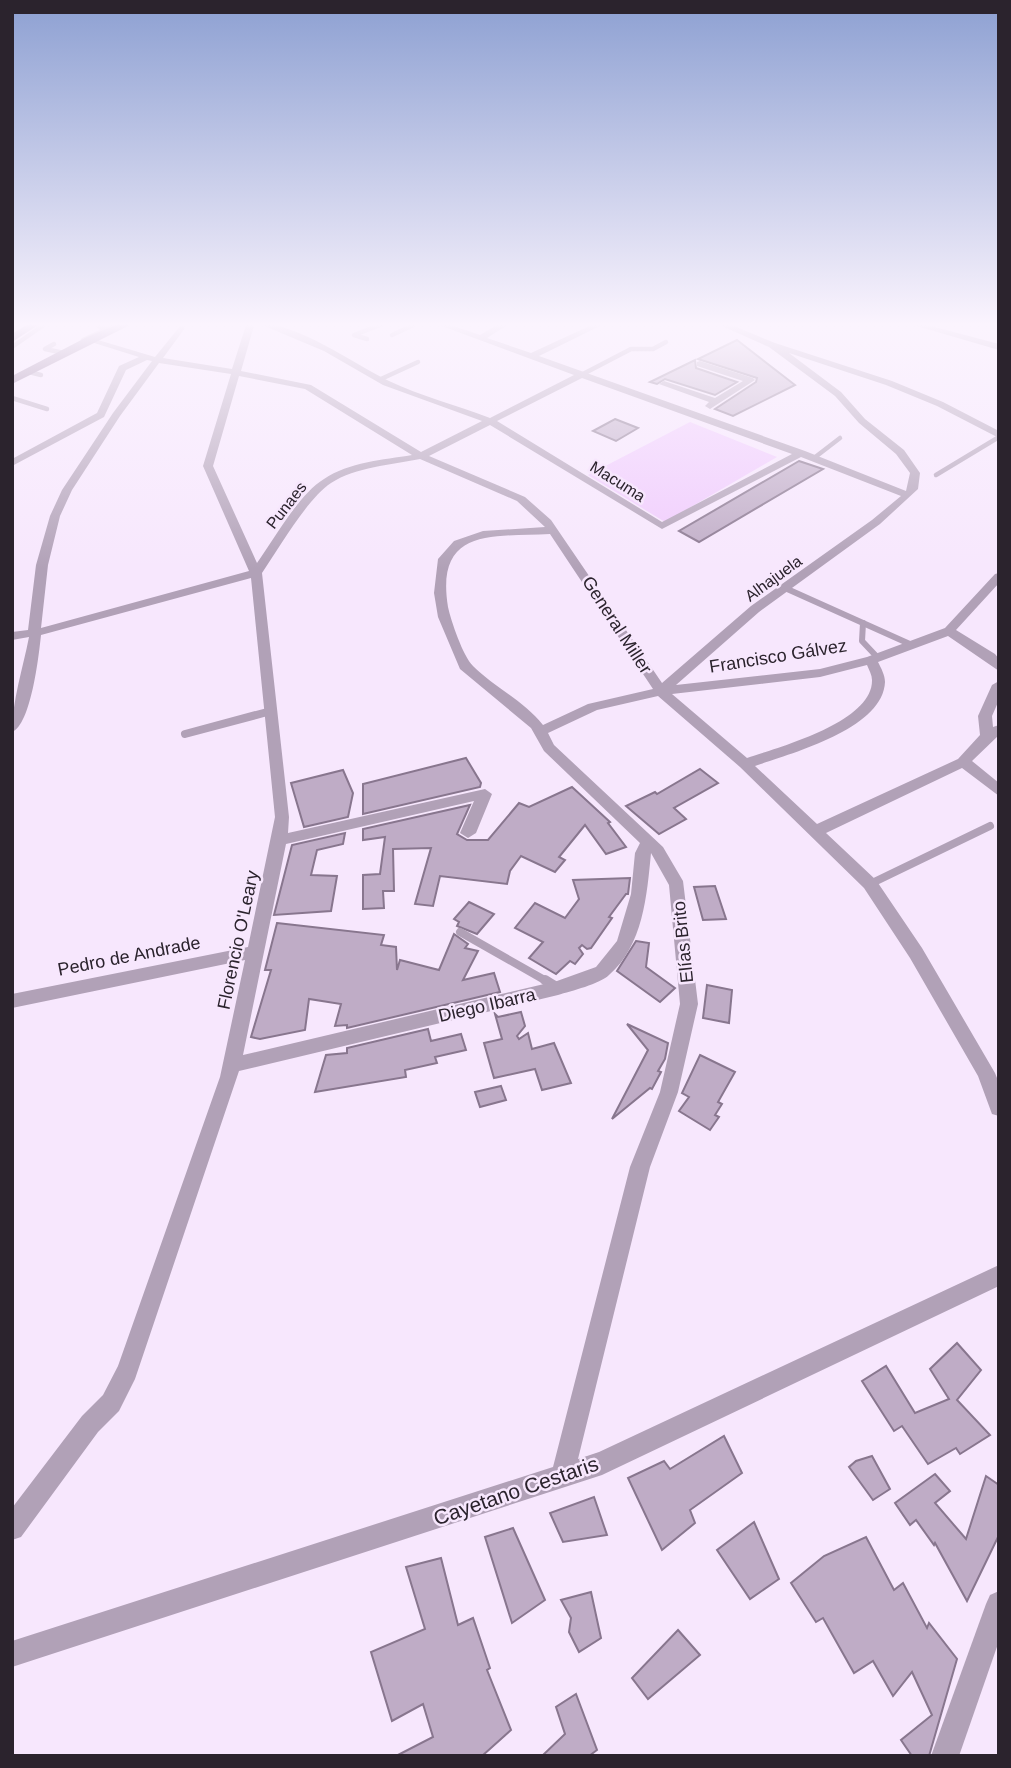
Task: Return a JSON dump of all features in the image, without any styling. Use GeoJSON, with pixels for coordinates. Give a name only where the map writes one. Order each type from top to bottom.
{"type":"FeatureCollection","features":[{"type":"Feature","properties":{"kind":"street"},"geometry":{"type":"LineString","coordinates":[[101,415],[106,405]]}},
{"type":"Feature","properties":{"kind":"street"},"geometry":{"type":"LineString","coordinates":[[12,728],[24,699],[42,565],[55,516],[66,490],[122,405]]}},
{"type":"Feature","properties":{"kind":"street","name":"Florencio O'Leary"},"geometry":{"type":"LineString","coordinates":[[12,1528],[90,1424],[111,1403],[127,1371],[232,1065],[279,839],[282,817],[256,573],[208,466],[227,405]]}},
{"type":"Feature","properties":{"kind":"street","name":"General Miller"},"geometry":{"type":"LineString","coordinates":[[336,405],[421,456],[521,499],[554,530],[661,691],[745,764],[870,884],[916,953],[986,1073],[999,1108]]}},
{"type":"Feature","properties":{"kind":"street","name":"Macuma"},"geometry":{"type":"LineString","coordinates":[[447,405],[490,421],[659,525],[801,453]]}},
{"type":"Feature","properties":{"kind":"street","name":"Punaes"},"geometry":{"type":"LineString","coordinates":[[256,573],[311,496],[327,481],[351,470],[421,456],[523,405]]}},
{"type":"Feature","properties":{"kind":"street"},"geometry":{"type":"LineString","coordinates":[[666,405],[908,495],[913,489],[915,473],[900,452],[862,421],[847,405]]}},
{"type":"Feature","properties":{"kind":"street"},"geometry":{"type":"LineString","coordinates":[[697,416],[712,405]]}},
{"type":"Feature","properties":{"kind":"street"},"geometry":{"type":"LineString","coordinates":[[941,405],[999,436]]}},
{"type":"Feature","properties":{"kind":"street"},"geometry":{"type":"LineString","coordinates":[[12,463],[101,415],[116,415]]}},
{"type":"Feature","properties":{"kind":"street","name":"Alhajuela"},"geometry":{"type":"LineString","coordinates":[[661,691],[755,609],[876,522],[908,495]]}},
{"type":"Feature","properties":{"kind":"street","name":"Elías Brito"},"geometry":{"type":"LineString","coordinates":[[554,530],[484,534],[458,543],[444,559],[440,593],[444,617],[466,666],[541,730],[550,748],[658,851],[677,885],[689,1004],[669,1092],[640,1167],[562,1478]]}},
{"type":"Feature","properties":{"kind":"street"},"geometry":{"type":"LineString","coordinates":[[12,636],[256,573]]}},
{"type":"Feature","properties":{"kind":"street","name":"Francisco Gálvez"},"geometry":{"type":"LineString","coordinates":[[541,730],[593,707],[661,691],[820,673],[874,659],[949,631],[999,576]]}},
{"type":"Feature","properties":{"kind":"street"},"geometry":{"type":"LineString","coordinates":[[949,631],[990,657],[999,667]]}},
{"type":"Feature","properties":{"kind":"street"},"geometry":{"type":"LineString","coordinates":[[745,764],[853,723],[873,704],[879,681],[874,659]]}},
{"type":"Feature","properties":{"kind":"street"},"geometry":{"type":"LineString","coordinates":[[816,831],[963,762],[993,732],[985,716],[999,685]]}},
{"type":"Feature","properties":{"kind":"street"},"geometry":{"type":"LineString","coordinates":[[963,762],[999,791]]}},
{"type":"Feature","properties":{"kind":"street"},"geometry":{"type":"LineString","coordinates":[[279,839],[485,794],[486,799],[468,833]]}},
{"type":"Feature","properties":{"kind":"street","name":"Diego Ibarra"},"geometry":{"type":"LineString","coordinates":[[232,1065],[558,988],[601,972],[625,944],[639,894],[643,853],[648,841]]}},
{"type":"Feature","properties":{"kind":"street","name":"Pedro de Andrade"},"geometry":{"type":"LineString","coordinates":[[12,1001],[254,953]]}},
{"type":"Feature","properties":{"kind":"street","name":"Cayetano Cestaris"},"geometry":{"type":"LineString","coordinates":[[12,1654],[602,1463],[999,1275]]}},
{"type":"Feature","properties":{"kind":"street"},"geometry":{"type":"LineString","coordinates":[[945,1756],[996,1623]]}},
{"type":"Feature","properties":{"kind":"lane"},"geometry":{"type":"LineString","coordinates":[[33,405],[47,409]]}},
{"type":"Feature","properties":{"kind":"lane"},"geometry":{"type":"LineString","coordinates":[[936,475],[999,436]]}},
{"type":"Feature","properties":{"kind":"lane"},"geometry":{"type":"LineString","coordinates":[[814,458],[840,438]]}},
{"type":"Feature","properties":{"kind":"lane"},"geometry":{"type":"LineString","coordinates":[[785,588],[912,645]]}},
{"type":"Feature","properties":{"kind":"lane"},"geometry":{"type":"LineString","coordinates":[[863,623],[862,641],[874,659]]}},
{"type":"Feature","properties":{"kind":"lane"},"geometry":{"type":"LineString","coordinates":[[185,734],[271,711]]}},
{"type":"Feature","properties":{"kind":"lane"},"geometry":{"type":"LineString","coordinates":[[870,884],[990,826]]}},
{"type":"Feature","properties":{"kind":"lane"},"geometry":{"type":"LineString","coordinates":[[460,932],[558,988]]}},
{"type":"Feature","properties":{"kind":"shaded area"},"geometry":{"type":"Polygon","coordinates":[[[690,422],[777,457],[665,522],[588,475],[690,422]]]}},
{"type":"Feature","properties":{"kind":"building"},"geometry":{"type":"Polygon","coordinates":[[[722,405],[756,405],[733,416],[715,409],[722,405]]]}},
{"type":"Feature","properties":{"kind":"building"},"geometry":{"type":"Polygon","coordinates":[[[615,419],[638,428],[616,441],[593,431],[615,419]]]}},
{"type":"Feature","properties":{"kind":"building"},"geometry":{"type":"Polygon","coordinates":[[[799,461],[823,469],[699,542],[679,531],[799,461]]]}},
{"type":"Feature","properties":{"kind":"building"},"geometry":{"type":"Polygon","coordinates":[[[466,758],[481,783],[480,787],[363,814],[363,784],[466,758]]]}},
{"type":"Feature","properties":{"kind":"building"},"geometry":{"type":"Polygon","coordinates":[[[700,769],[718,783],[674,808],[686,819],[659,834],[626,806],[655,792],[657,794],[700,769]]]}},
{"type":"Feature","properties":{"kind":"building"},"geometry":{"type":"Polygon","coordinates":[[[343,770],[353,793],[348,817],[304,827],[291,783],[343,770]]]}},
{"type":"Feature","properties":{"kind":"building"},"geometry":{"type":"Polygon","coordinates":[[[572,787],[610,822],[608,823],[626,847],[606,854],[585,825],[559,857],[565,860],[555,872],[521,856],[510,871],[507,884],[440,876],[433,906],[415,904],[431,848],[393,849],[394,891],[383,891],[384,908],[363,909],[363,875],[380,874],[385,837],[363,840],[363,829],[470,805],[457,834],[467,840],[488,840],[519,803],[529,807],[572,787]]]}},
{"type":"Feature","properties":{"kind":"building"},"geometry":{"type":"Polygon","coordinates":[[[345,833],[343,844],[317,850],[311,875],[337,876],[331,911],[274,915],[292,845],[345,833]]]}},
{"type":"Feature","properties":{"kind":"building"},"geometry":{"type":"Polygon","coordinates":[[[630,878],[628,894],[609,917],[612,918],[591,948],[587,949],[582,945],[579,948],[583,954],[575,964],[570,961],[556,974],[529,958],[543,942],[515,928],[535,903],[565,918],[579,899],[573,880],[630,878]]]}},
{"type":"Feature","properties":{"kind":"building"},"geometry":{"type":"Polygon","coordinates":[[[715,886],[726,919],[703,920],[694,887],[715,886]]]}},
{"type":"Feature","properties":{"kind":"building"},"geometry":{"type":"Polygon","coordinates":[[[469,902],[494,914],[477,934],[457,926],[459,922],[454,919],[469,902]]]}},
{"type":"Feature","properties":{"kind":"building"},"geometry":{"type":"Polygon","coordinates":[[[277,923],[384,935],[381,945],[396,947],[397,970],[400,960],[439,970],[454,934],[468,944],[465,948],[478,951],[463,980],[494,973],[500,992],[347,1028],[347,1025],[335,1026],[341,1004],[309,999],[305,1030],[260,1039],[251,1037],[271,970],[265,970],[277,923]]]}},
{"type":"Feature","properties":{"kind":"building"},"geometry":{"type":"Polygon","coordinates":[[[636,941],[649,943],[646,967],[675,988],[660,1002],[617,971],[636,941]]]}},
{"type":"Feature","properties":{"kind":"building"},"geometry":{"type":"Polygon","coordinates":[[[707,985],[732,990],[729,1023],[703,1018],[707,985]]]}},
{"type":"Feature","properties":{"kind":"building"},"geometry":{"type":"Polygon","coordinates":[[[521,1012],[525,1026],[517,1036],[519,1039],[528,1033],[532,1049],[554,1043],[571,1083],[542,1090],[535,1069],[494,1078],[484,1043],[502,1039],[495,1014],[498,1017],[521,1012]]]}},
{"type":"Feature","properties":{"kind":"building"},"geometry":{"type":"Polygon","coordinates":[[[627,1024],[668,1043],[665,1059],[658,1071],[661,1072],[652,1089],[612,1119],[648,1050],[627,1024]]]}},
{"type":"Feature","properties":{"kind":"building"},"geometry":{"type":"Polygon","coordinates":[[[428,1029],[431,1041],[461,1034],[466,1050],[435,1057],[437,1063],[405,1070],[406,1077],[315,1092],[326,1055],[347,1053],[347,1048],[428,1029]]]}},
{"type":"Feature","properties":{"kind":"building"},"geometry":{"type":"Polygon","coordinates":[[[700,1055],[735,1072],[718,1102],[722,1104],[715,1115],[719,1117],[710,1130],[679,1111],[689,1097],[682,1093],[700,1055]]]}},
{"type":"Feature","properties":{"kind":"building"},"geometry":{"type":"Polygon","coordinates":[[[501,1086],[506,1100],[480,1107],[475,1092],[501,1086]]]}},
{"type":"Feature","properties":{"kind":"building"},"geometry":{"type":"Polygon","coordinates":[[[957,1343],[981,1370],[957,1400],[990,1435],[960,1454],[956,1448],[928,1464],[902,1426],[894,1431],[862,1381],[886,1366],[915,1413],[949,1399],[930,1369],[957,1343]]]}},
{"type":"Feature","properties":{"kind":"building"},"geometry":{"type":"Polygon","coordinates":[[[724,1436],[742,1473],[690,1510],[695,1523],[662,1550],[628,1478],[664,1461],[670,1469],[724,1436]]]}},
{"type":"Feature","properties":{"kind":"building"},"geometry":{"type":"Polygon","coordinates":[[[872,1456],[890,1489],[873,1500],[849,1467],[856,1461],[872,1456]]]}},
{"type":"Feature","properties":{"kind":"building"},"geometry":{"type":"Polygon","coordinates":[[[935,1474],[950,1491],[935,1503],[966,1539],[986,1476],[999,1485],[999,1535],[967,1601],[935,1543],[934,1545],[916,1520],[910,1525],[895,1503],[935,1474]]]}},
{"type":"Feature","properties":{"kind":"building"},"geometry":{"type":"Polygon","coordinates":[[[594,1497],[607,1535],[563,1542],[550,1513],[594,1497]]]}},
{"type":"Feature","properties":{"kind":"building"},"geometry":{"type":"Polygon","coordinates":[[[754,1522],[779,1579],[750,1599],[717,1550],[754,1522]]]}},
{"type":"Feature","properties":{"kind":"building"},"geometry":{"type":"Polygon","coordinates":[[[513,1528],[545,1600],[512,1623],[485,1537],[513,1528]]]}},
{"type":"Feature","properties":{"kind":"building"},"geometry":{"type":"Polygon","coordinates":[[[866,1537],[894,1590],[903,1583],[927,1628],[929,1623],[957,1659],[929,1756],[912,1756],[901,1740],[932,1715],[912,1672],[893,1696],[873,1661],[854,1673],[823,1618],[816,1622],[791,1583],[824,1556],[866,1537]]]}},
{"type":"Feature","properties":{"kind":"building"},"geometry":{"type":"Polygon","coordinates":[[[441,1558],[458,1625],[473,1618],[490,1668],[487,1670],[511,1730],[482,1756],[396,1756],[433,1737],[423,1704],[392,1721],[371,1652],[425,1629],[406,1567],[441,1558]]]}},
{"type":"Feature","properties":{"kind":"building"},"geometry":{"type":"Polygon","coordinates":[[[591,1592],[601,1638],[579,1652],[569,1632],[571,1618],[561,1600],[591,1592]]]}},
{"type":"Feature","properties":{"kind":"building"},"geometry":{"type":"Polygon","coordinates":[[[678,1630],[700,1655],[648,1699],[632,1678],[678,1630]]]}},
{"type":"Feature","properties":{"kind":"building"},"geometry":{"type":"Polygon","coordinates":[[[576,1694],[597,1750],[589,1756],[542,1756],[565,1734],[556,1707],[576,1694]]]}}]}
